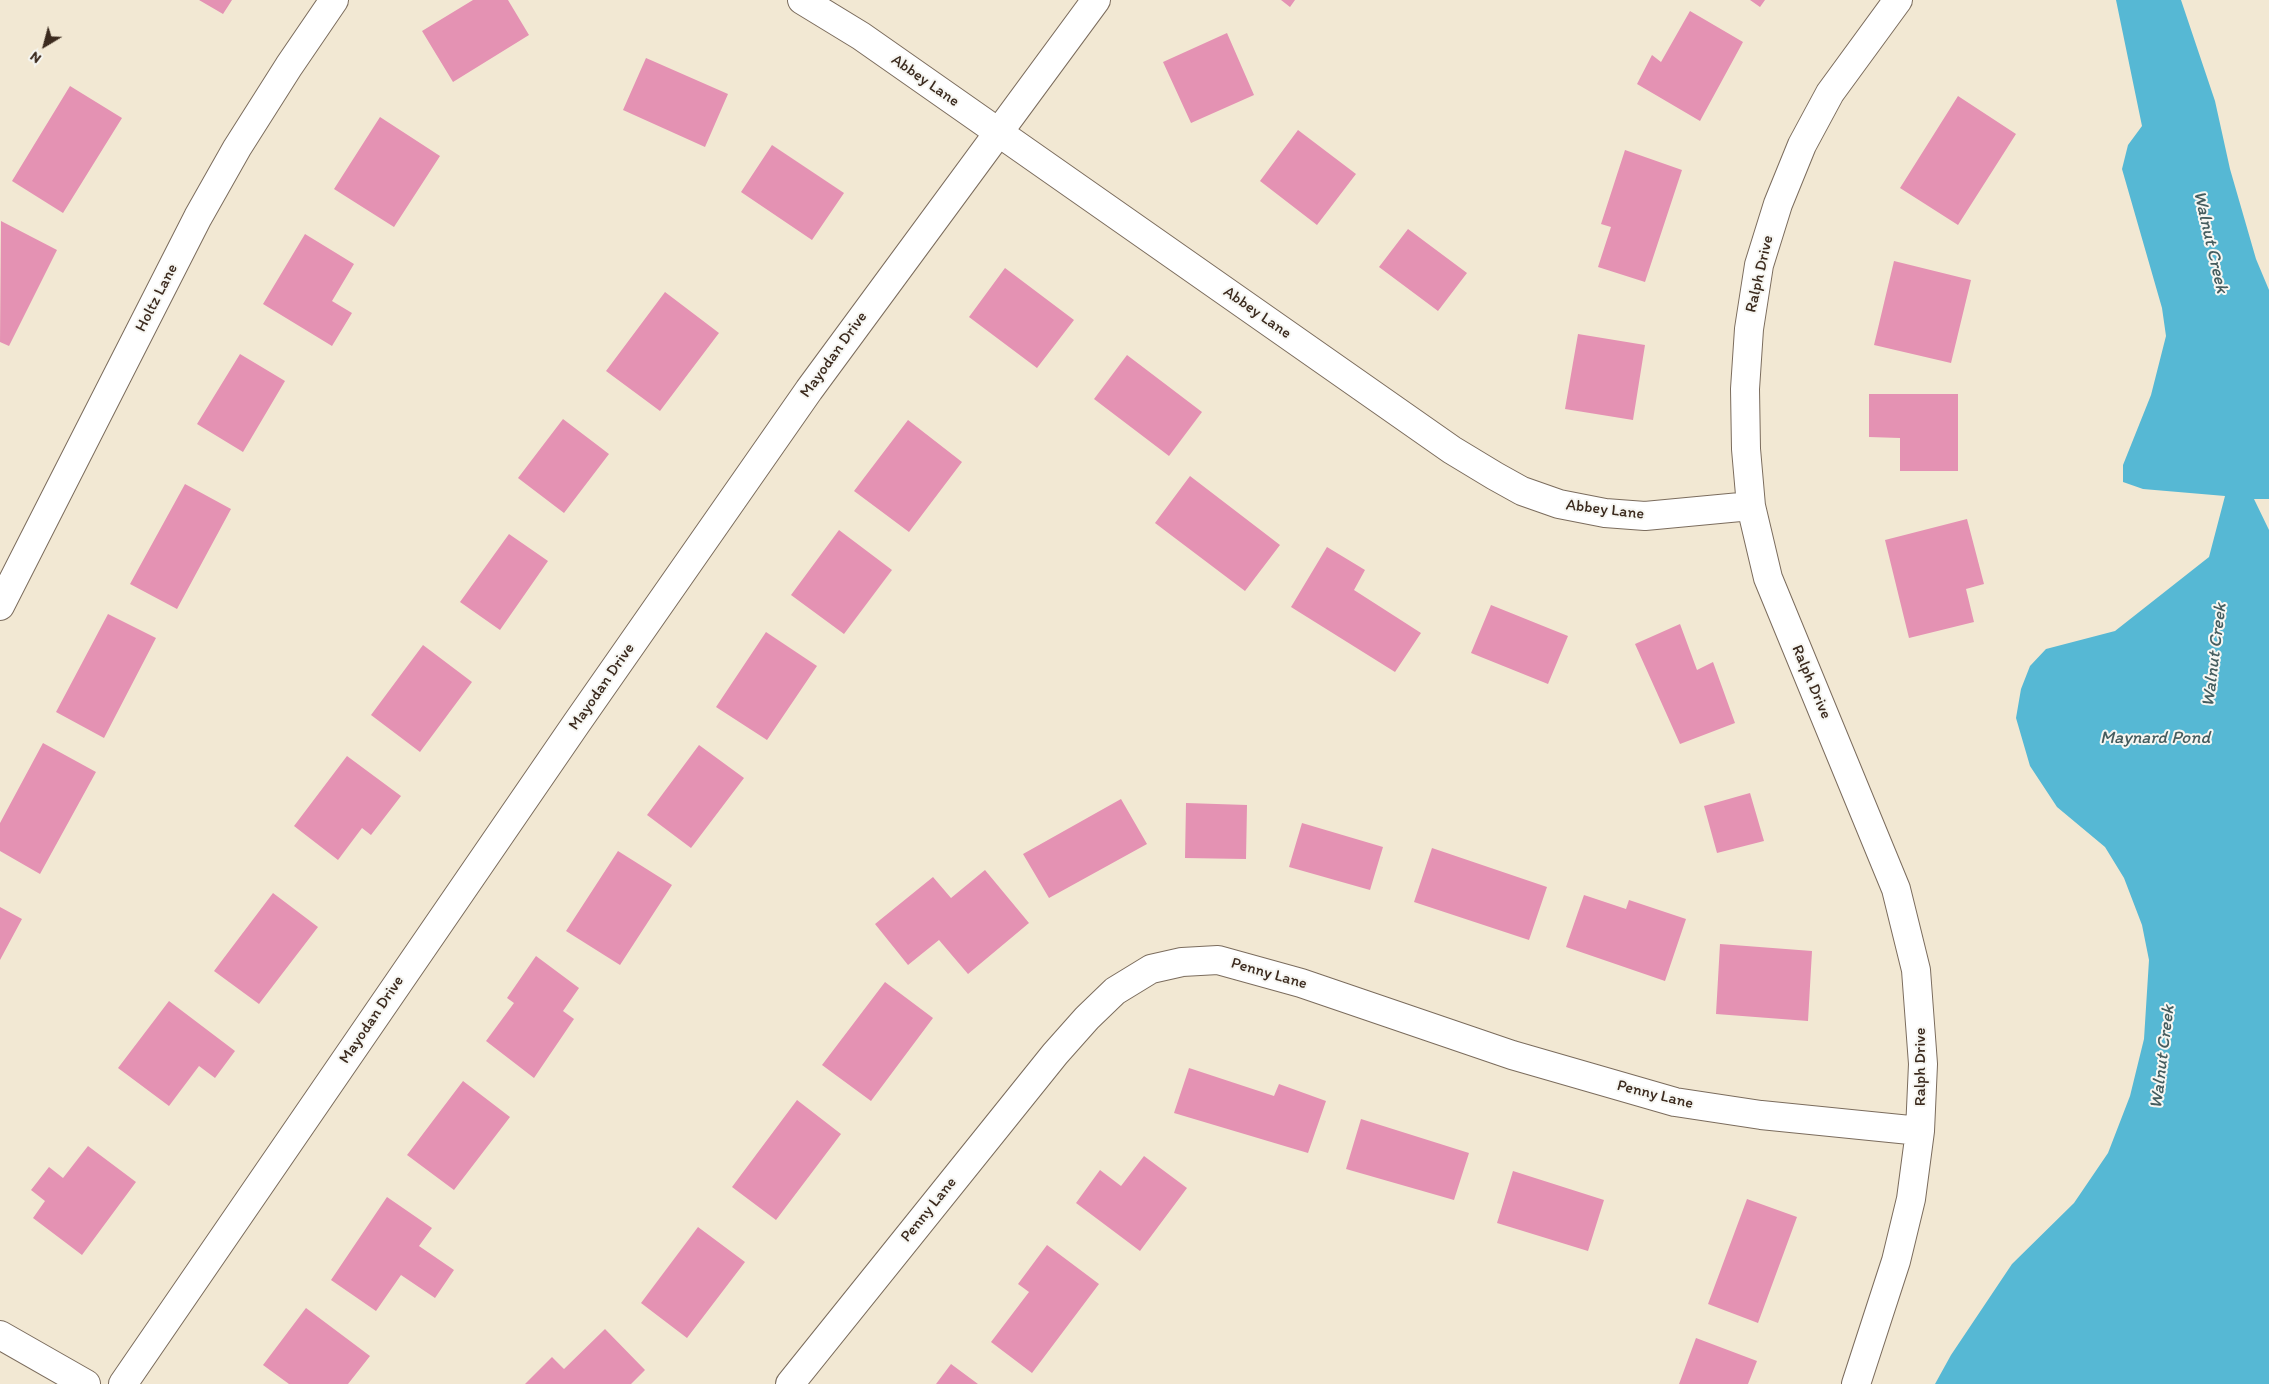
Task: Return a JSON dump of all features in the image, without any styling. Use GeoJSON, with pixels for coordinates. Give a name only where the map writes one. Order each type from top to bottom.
{"type":"FeatureCollection","features":[{"type":"Feature","properties":{"kind":"street","name":"Holtz Lane"},"geometry":{"type":"LineString","coordinates":[[0,606],[198,217],[268,99],[334,0]]}},
{"type":"Feature","properties":{"kind":"street","name":"Abbey Lane"},"geometry":{"type":"LineString","coordinates":[[802,0],[861,36],[1452,450],[1522,490],[1559,504],[1605,513],[1645,516],[1751,506]]}},
{"type":"Feature","properties":{"kind":"street","name":"Mayodan Drive"},"geometry":{"type":"LineString","coordinates":[[123,1384],[808,390],[1096,0]]}},
{"type":"Feature","properties":{"kind":"street","name":"Ralph Drive"},"geometry":{"type":"LineString","coordinates":[[1856,1384],[1896,1261],[1911,1199],[1920,1131],[1923,1064],[1922,1024],[1916,970],[1896,889],[1768,578],[1751,506],[1746,449],[1745,389],[1749,329],[1759,266],[1778,204],[1807,136],[1830,93],[1898,0]]}},
{"type":"Feature","properties":{"kind":"street","name":"Penny Lane"},"geometry":{"type":"LineString","coordinates":[[790,1384],[1055,1054],[1114,991],[1151,969],[1174,964],[1218,960],[1301,983],[1512,1055],[1675,1102],[1752,1114],[1920,1131]]}},
{"type":"Feature","properties":{"kind":"street"},"geometry":{"type":"LineString","coordinates":[[0,1335],[86,1384]]}},
{"type":"Feature","properties":{"kind":"water","name":"Maynard Pond"},"geometry":{"type":"Polygon","coordinates":[[[2116,0],[2181,0],[2215,101],[2230,169],[2256,259],[2269,290],[2269,499],[2254,499],[2269,530],[2269,1384],[1935,1384],[1951,1355],[2012,1264],[2074,1203],[2108,1153],[2130,1096],[2144,1039],[2149,960],[2142,925],[2124,878],[2105,847],[2057,807],[2030,766],[2016,718],[2021,689],[2030,666],[2046,649],[2115,631],[2209,557],[2225,496],[2143,489],[2123,482],[2123,465],[2151,395],[2166,336],[2162,308],[2122,169],[2128,145],[2142,126],[2116,0]]]}},
{"type":"Feature","properties":{"kind":"building"},"geometry":{"type":"Polygon","coordinates":[[[199,0],[232,0],[223,14],[199,0]]]}},
{"type":"Feature","properties":{"kind":"building"},"geometry":{"type":"Polygon","coordinates":[[[473,0],[508,0],[529,35],[453,82],[422,31],[473,0]]]}},
{"type":"Feature","properties":{"kind":"building"},"geometry":{"type":"Polygon","coordinates":[[[1281,0],[1295,0],[1290,7],[1281,0]]]}},
{"type":"Feature","properties":{"kind":"building"},"geometry":{"type":"Polygon","coordinates":[[[1750,0],[1765,0],[1760,7],[1750,0]]]}},
{"type":"Feature","properties":{"kind":"building"},"geometry":{"type":"Polygon","coordinates":[[[1690,11],[1743,42],[1700,121],[1637,84],[1652,55],[1661,62],[1690,11]]]}},
{"type":"Feature","properties":{"kind":"building"},"geometry":{"type":"Polygon","coordinates":[[[1227,33],[1254,95],[1191,123],[1163,62],[1227,33]]]}},
{"type":"Feature","properties":{"kind":"building"},"geometry":{"type":"Polygon","coordinates":[[[646,58],[728,94],[705,147],[623,110],[646,58]]]}},
{"type":"Feature","properties":{"kind":"building"},"geometry":{"type":"Polygon","coordinates":[[[70,86],[122,118],[63,213],[12,181],[70,86]]]}},
{"type":"Feature","properties":{"kind":"building"},"geometry":{"type":"Polygon","coordinates":[[[1958,96],[2016,134],[1958,225],[1900,188],[1958,96]]]}},
{"type":"Feature","properties":{"kind":"building"},"geometry":{"type":"Polygon","coordinates":[[[380,117],[440,156],[394,227],[334,189],[380,117]]]}},
{"type":"Feature","properties":{"kind":"building"},"geometry":{"type":"Polygon","coordinates":[[[1298,130],[1356,174],[1317,225],[1260,181],[1298,130]]]}},
{"type":"Feature","properties":{"kind":"building"},"geometry":{"type":"Polygon","coordinates":[[[772,145],[844,193],[812,240],[741,192],[772,145]]]}},
{"type":"Feature","properties":{"kind":"building"},"geometry":{"type":"Polygon","coordinates":[[[1625,150],[1682,170],[1645,282],[1598,267],[1611,227],[1601,224],[1625,150]]]}},
{"type":"Feature","properties":{"kind":"building"},"geometry":{"type":"Polygon","coordinates":[[[1,221],[57,250],[9,346],[0,342],[1,221]]]}},
{"type":"Feature","properties":{"kind":"building"},"geometry":{"type":"Polygon","coordinates":[[[1408,229],[1467,273],[1438,311],[1379,267],[1408,229]]]}},
{"type":"Feature","properties":{"kind":"building"},"geometry":{"type":"Polygon","coordinates":[[[305,234],[354,264],[332,301],[352,313],[332,346],[263,304],[305,234]]]}},
{"type":"Feature","properties":{"kind":"building"},"geometry":{"type":"Polygon","coordinates":[[[1894,261],[1971,280],[1951,363],[1874,345],[1894,261]]]}},
{"type":"Feature","properties":{"kind":"building"},"geometry":{"type":"Polygon","coordinates":[[[1005,268],[1074,320],[1037,368],[969,317],[1005,268]]]}},
{"type":"Feature","properties":{"kind":"building"},"geometry":{"type":"Polygon","coordinates":[[[665,292],[719,333],[660,411],[606,371],[665,292]]]}},
{"type":"Feature","properties":{"kind":"building"},"geometry":{"type":"Polygon","coordinates":[[[1578,334],[1645,345],[1633,420],[1565,409],[1578,334]]]}},
{"type":"Feature","properties":{"kind":"building"},"geometry":{"type":"Polygon","coordinates":[[[240,354],[285,381],[243,452],[197,424],[240,354]]]}},
{"type":"Feature","properties":{"kind":"building"},"geometry":{"type":"Polygon","coordinates":[[[1127,355],[1202,412],[1169,456],[1094,399],[1127,355]]]}},
{"type":"Feature","properties":{"kind":"building"},"geometry":{"type":"Polygon","coordinates":[[[1869,394],[1958,394],[1958,471],[1900,471],[1900,438],[1869,437],[1869,394]]]}},
{"type":"Feature","properties":{"kind":"building"},"geometry":{"type":"Polygon","coordinates":[[[563,419],[609,454],[564,513],[518,478],[563,419]]]}},
{"type":"Feature","properties":{"kind":"building"},"geometry":{"type":"Polygon","coordinates":[[[908,420],[962,462],[909,532],[854,491],[908,420]]]}},
{"type":"Feature","properties":{"kind":"building"},"geometry":{"type":"Polygon","coordinates":[[[1190,476],[1280,545],[1245,591],[1155,523],[1190,476]]]}},
{"type":"Feature","properties":{"kind":"building"},"geometry":{"type":"Polygon","coordinates":[[[185,484],[231,509],[177,609],[130,584],[185,484]]]}},
{"type":"Feature","properties":{"kind":"building"},"geometry":{"type":"Polygon","coordinates":[[[1967,519],[1984,584],[1966,589],[1974,622],[1909,638],[1885,540],[1967,519]]]}},
{"type":"Feature","properties":{"kind":"building"},"geometry":{"type":"Polygon","coordinates":[[[839,530],[892,570],[844,634],[791,595],[839,530]]]}},
{"type":"Feature","properties":{"kind":"building"},"geometry":{"type":"Polygon","coordinates":[[[509,534],[548,561],[500,630],[460,602],[509,534]]]}},
{"type":"Feature","properties":{"kind":"building"},"geometry":{"type":"Polygon","coordinates":[[[1327,547],[1365,570],[1354,590],[1421,633],[1395,672],[1291,607],[1327,547]]]}},
{"type":"Feature","properties":{"kind":"building"},"geometry":{"type":"Polygon","coordinates":[[[1491,605],[1568,636],[1548,684],[1471,653],[1491,605]]]}},
{"type":"Feature","properties":{"kind":"building"},"geometry":{"type":"Polygon","coordinates":[[[108,614],[156,638],[104,738],[56,712],[108,614]]]}},
{"type":"Feature","properties":{"kind":"building"},"geometry":{"type":"Polygon","coordinates":[[[1680,624],[1697,670],[1713,662],[1735,723],[1680,744],[1635,644],[1680,624]]]}},
{"type":"Feature","properties":{"kind":"building"},"geometry":{"type":"Polygon","coordinates":[[[766,632],[817,666],[767,740],[716,707],[766,632]]]}},
{"type":"Feature","properties":{"kind":"building"},"geometry":{"type":"Polygon","coordinates":[[[423,645],[472,682],[420,752],[371,715],[423,645]]]}},
{"type":"Feature","properties":{"kind":"building"},"geometry":{"type":"Polygon","coordinates":[[[43,743],[96,772],[40,874],[0,851],[0,823],[43,743]]]}},
{"type":"Feature","properties":{"kind":"building"},"geometry":{"type":"Polygon","coordinates":[[[699,745],[744,778],[691,848],[647,815],[699,745]]]}},
{"type":"Feature","properties":{"kind":"building"},"geometry":{"type":"Polygon","coordinates":[[[347,756],[401,796],[371,835],[362,828],[338,860],[294,826],[347,756]]]}},
{"type":"Feature","properties":{"kind":"building"},"geometry":{"type":"Polygon","coordinates":[[[1750,793],[1764,841],[1717,853],[1704,806],[1750,793]]]}},
{"type":"Feature","properties":{"kind":"building"},"geometry":{"type":"Polygon","coordinates":[[[1121,799],[1147,844],[1049,898],[1023,854],[1121,799]]]}},
{"type":"Feature","properties":{"kind":"building"},"geometry":{"type":"Polygon","coordinates":[[[1186,803],[1247,805],[1246,859],[1185,858],[1186,803]]]}},
{"type":"Feature","properties":{"kind":"building"},"geometry":{"type":"Polygon","coordinates":[[[1302,823],[1383,847],[1370,890],[1289,867],[1302,823]]]}},
{"type":"Feature","properties":{"kind":"building"},"geometry":{"type":"Polygon","coordinates":[[[1432,848],[1547,887],[1529,940],[1414,902],[1432,848]]]}},
{"type":"Feature","properties":{"kind":"building"},"geometry":{"type":"Polygon","coordinates":[[[618,851],[672,885],[620,965],[566,931],[618,851]]]}},
{"type":"Feature","properties":{"kind":"building"},"geometry":{"type":"Polygon","coordinates":[[[985,870],[1029,923],[968,974],[939,940],[908,965],[875,924],[933,877],[951,898],[985,870]]]}},
{"type":"Feature","properties":{"kind":"building"},"geometry":{"type":"Polygon","coordinates":[[[273,893],[318,927],[259,1004],[214,971],[273,893]]]}},
{"type":"Feature","properties":{"kind":"building"},"geometry":{"type":"Polygon","coordinates":[[[1584,895],[1626,909],[1629,900],[1686,919],[1665,981],[1566,947],[1584,895]]]}},
{"type":"Feature","properties":{"kind":"building"},"geometry":{"type":"Polygon","coordinates":[[[0,907],[22,919],[0,960],[0,907]]]}},
{"type":"Feature","properties":{"kind":"building"},"geometry":{"type":"Polygon","coordinates":[[[1720,944],[1812,951],[1808,1021],[1716,1014],[1720,944]]]}},
{"type":"Feature","properties":{"kind":"building"},"geometry":{"type":"Polygon","coordinates":[[[536,956],[579,988],[563,1011],[574,1019],[534,1078],[486,1041],[514,1003],[507,998],[536,956]]]}},
{"type":"Feature","properties":{"kind":"building"},"geometry":{"type":"Polygon","coordinates":[[[885,982],[933,1018],[871,1101],[822,1065],[885,982]]]}},
{"type":"Feature","properties":{"kind":"building"},"geometry":{"type":"Polygon","coordinates":[[[169,1001],[235,1051],[215,1078],[199,1066],[169,1106],[118,1068],[169,1001]]]}},
{"type":"Feature","properties":{"kind":"building"},"geometry":{"type":"Polygon","coordinates":[[[1189,1068],[1274,1096],[1279,1084],[1326,1101],[1308,1153],[1174,1113],[1189,1068]]]}},
{"type":"Feature","properties":{"kind":"building"},"geometry":{"type":"Polygon","coordinates":[[[463,1081],[510,1117],[454,1190],[407,1155],[463,1081]]]}},
{"type":"Feature","properties":{"kind":"building"},"geometry":{"type":"Polygon","coordinates":[[[797,1100],[841,1134],[776,1220],[732,1187],[797,1100]]]}},
{"type":"Feature","properties":{"kind":"building"},"geometry":{"type":"Polygon","coordinates":[[[1361,1119],[1469,1153],[1454,1200],[1346,1169],[1361,1119]]]}},
{"type":"Feature","properties":{"kind":"building"},"geometry":{"type":"Polygon","coordinates":[[[88,1146],[136,1182],[82,1255],[33,1218],[45,1201],[31,1190],[49,1167],[63,1178],[88,1146]]]}},
{"type":"Feature","properties":{"kind":"building"},"geometry":{"type":"Polygon","coordinates":[[[1144,1156],[1187,1188],[1140,1251],[1076,1203],[1100,1170],[1121,1186],[1144,1156]]]}},
{"type":"Feature","properties":{"kind":"building"},"geometry":{"type":"Polygon","coordinates":[[[1513,1171],[1604,1200],[1588,1251],[1497,1223],[1513,1171]]]}},
{"type":"Feature","properties":{"kind":"building"},"geometry":{"type":"Polygon","coordinates":[[[387,1197],[432,1228],[419,1246],[454,1270],[435,1298],[401,1275],[376,1311],[331,1280],[387,1197]]]}},
{"type":"Feature","properties":{"kind":"building"},"geometry":{"type":"Polygon","coordinates":[[[1747,1199],[1797,1217],[1758,1323],[1708,1304],[1747,1199]]]}},
{"type":"Feature","properties":{"kind":"building"},"geometry":{"type":"Polygon","coordinates":[[[698,1227],[745,1262],[687,1338],[641,1303],[698,1227]]]}},
{"type":"Feature","properties":{"kind":"building"},"geometry":{"type":"Polygon","coordinates":[[[1047,1245],[1099,1284],[1032,1373],[991,1342],[1029,1292],[1018,1284],[1047,1245]]]}},
{"type":"Feature","properties":{"kind":"building"},"geometry":{"type":"Polygon","coordinates":[[[306,1308],[370,1356],[348,1384],[289,1384],[263,1365],[306,1308]]]}},
{"type":"Feature","properties":{"kind":"building"},"geometry":{"type":"Polygon","coordinates":[[[605,1329],[645,1370],[631,1384],[525,1384],[552,1357],[564,1369],[605,1329]]]}},
{"type":"Feature","properties":{"kind":"building"},"geometry":{"type":"Polygon","coordinates":[[[1696,1338],[1757,1361],[1748,1384],[1679,1384],[1696,1338]]]}},
{"type":"Feature","properties":{"kind":"building"},"geometry":{"type":"Polygon","coordinates":[[[951,1364],[978,1384],[936,1384],[951,1364]]]}},
{"type":"Feature","properties":{"kind":"water label","name":"Walnut Creek"},"geometry":{"type":"Point","coordinates":[2210,242]}},
{"type":"Feature","properties":{"kind":"water label","name":"Walnut Creek"},"geometry":{"type":"Point","coordinates":[2215,655]}},
{"type":"Feature","properties":{"kind":"water label","name":"Walnut Creek"},"geometry":{"type":"Point","coordinates":[2163,1057]}}]}
